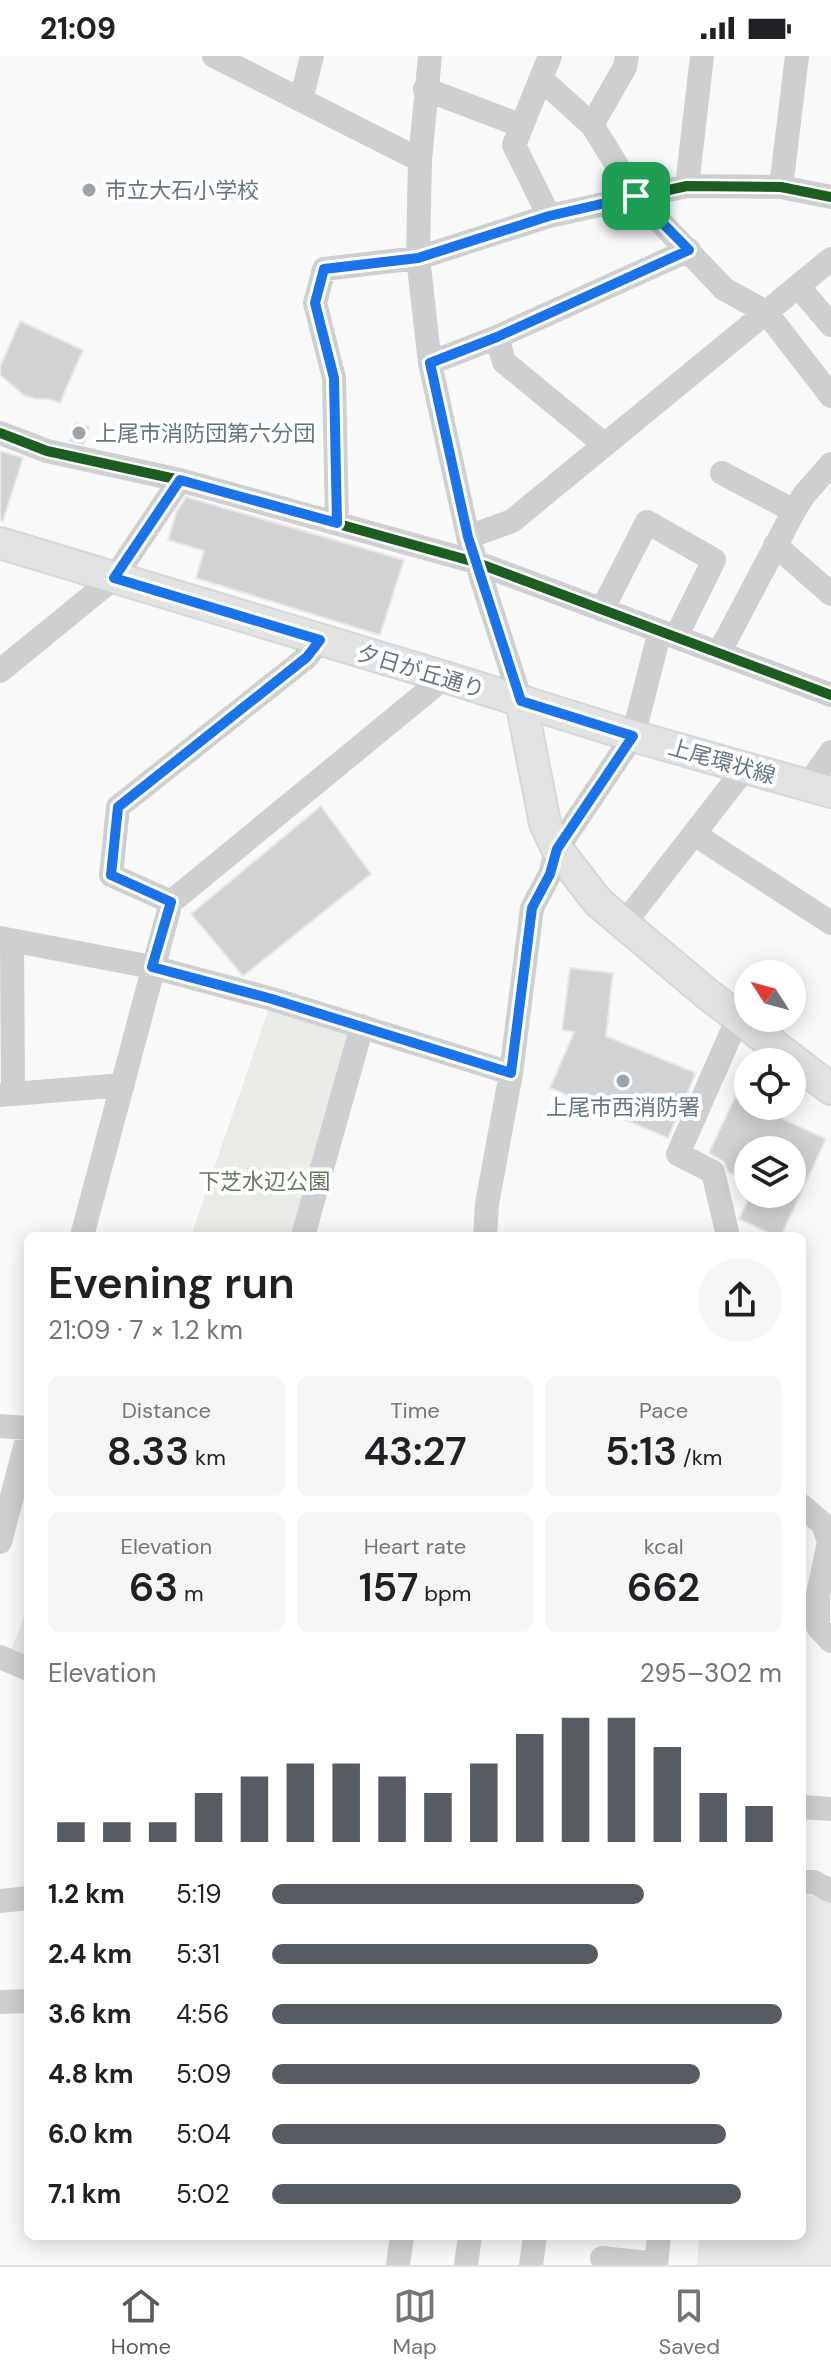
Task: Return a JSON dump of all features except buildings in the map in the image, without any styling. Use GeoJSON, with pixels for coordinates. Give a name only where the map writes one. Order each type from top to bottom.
{"type":"FeatureCollection","features":[{"type":"Feature","properties":{"kind":"main road","name":"夕日が丘通り"},"geometry":{"type":"LineString","coordinates":[[0,543],[521,701]]}},
{"type":"Feature","properties":{"kind":"main road","name":"上尾環状線"},"geometry":{"type":"LineString","coordinates":[[521,701],[820,789]]}},
{"type":"Feature","properties":{"kind":"main road"},"geometry":{"type":"LineString","coordinates":[[521,701],[545,823],[557,849],[598,902],[734,1015]]}},
{"type":"Feature","properties":{"kind":"main road"},"geometry":{"type":"LineString","coordinates":[[756,1032],[831,1089]]}},
{"type":"Feature","properties":{"kind":"street"},"geometry":{"type":"LineString","coordinates":[[214,56],[420,160]]}},
{"type":"Feature","properties":{"kind":"street"},"geometry":{"type":"LineString","coordinates":[[301,100],[312,56]]}},
{"type":"Feature","properties":{"kind":"street"},"geometry":{"type":"LineString","coordinates":[[430,56],[420,160],[418,258],[430,363],[468,537],[521,701]]}},
{"type":"Feature","properties":{"kind":"street"},"geometry":{"type":"LineString","coordinates":[[549,216],[514,145],[550,56]]}},
{"type":"Feature","properties":{"kind":"street"},"geometry":{"type":"LineString","coordinates":[[592,125],[625,67],[627,56]]}},
{"type":"Feature","properties":{"kind":"street"},"geometry":{"type":"LineString","coordinates":[[687,186],[702,56]]}},
{"type":"Feature","properties":{"kind":"street"},"geometry":{"type":"LineString","coordinates":[[781,187],[797,56]]}},
{"type":"Feature","properties":{"kind":"street"},"geometry":{"type":"LineString","coordinates":[[541,79],[592,125],[636,196],[724,289],[766,312],[829,388]]}},
{"type":"Feature","properties":{"kind":"street"},"geometry":{"type":"LineString","coordinates":[[425,89],[522,126]]}},
{"type":"Feature","properties":{"kind":"street"},"geometry":{"type":"LineString","coordinates":[[337,523],[334,378],[315,303],[324,269],[418,258],[549,216],[687,186],[781,187],[831,197]]}},
{"type":"Feature","properties":{"kind":"street"},"geometry":{"type":"LineString","coordinates":[[430,363],[497,337],[689,250]]}},
{"type":"Feature","properties":{"kind":"street"},"geometry":{"type":"LineString","coordinates":[[468,537],[512,521],[831,259]]}},
{"type":"Feature","properties":{"kind":"street"},"geometry":{"type":"LineString","coordinates":[[798,286],[831,325]]}},
{"type":"Feature","properties":{"kind":"street"},"geometry":{"type":"LineString","coordinates":[[497,337],[504,362],[605,445]]}},
{"type":"Feature","properties":{"kind":"street"},"geometry":{"type":"LineString","coordinates":[[0,433],[47,451],[180,480],[475,562],[831,695]]}},
{"type":"Feature","properties":{"kind":"street"},"geometry":{"type":"LineString","coordinates":[[719,653],[794,511],[831,464]]}},
{"type":"Feature","properties":{"kind":"street"},"geometry":{"type":"LineString","coordinates":[[722,473],[794,511]]}},
{"type":"Feature","properties":{"kind":"street"},"geometry":{"type":"LineString","coordinates":[[0,671],[114,578],[180,480]]}},
{"type":"Feature","properties":{"kind":"street"},"geometry":{"type":"LineString","coordinates":[[485,1232],[495,1151],[511,1073],[532,908],[550,874],[557,849],[633,736],[668,634],[714,560],[647,522],[602,610]]}},
{"type":"Feature","properties":{"kind":"street"},"geometry":{"type":"LineString","coordinates":[[775,545],[831,594]]}},
{"type":"Feature","properties":{"kind":"street"},"geometry":{"type":"LineString","coordinates":[[171,902],[111,875],[118,807],[307,657],[320,640]]}},
{"type":"Feature","properties":{"kind":"street"},"geometry":{"type":"LineString","coordinates":[[83,1232],[171,902],[445,677]]}},
{"type":"Feature","properties":{"kind":"street"},"geometry":{"type":"LineString","coordinates":[[820,789],[831,752]]}},
{"type":"Feature","properties":{"kind":"street"},"geometry":{"type":"LineString","coordinates":[[623,925],[746,767]]}},
{"type":"Feature","properties":{"kind":"street"},"geometry":{"type":"LineString","coordinates":[[694,834],[831,923]]}},
{"type":"Feature","properties":{"kind":"street"},"geometry":{"type":"LineString","coordinates":[[123,1085],[6,1094],[6,939],[152,967],[362,1026],[511,1073]]}},
{"type":"Feature","properties":{"kind":"street"},"geometry":{"type":"LineString","coordinates":[[304,1232],[362,1026]]}},
{"type":"Feature","properties":{"kind":"street"},"geometry":{"type":"LineString","coordinates":[[727,1232],[713,1172],[678,1154],[734,1027]]}},
{"type":"Feature","properties":{"kind":"street"},"geometry":{"type":"LineString","coordinates":[[0,1426],[24,1428]]}},
{"type":"Feature","properties":{"kind":"street"},"geometry":{"type":"LineString","coordinates":[[0,1542],[24,1451]]}},
{"type":"Feature","properties":{"kind":"street"},"geometry":{"type":"LineString","coordinates":[[806,1509],[823,1524],[829,1542],[810,1592],[818,1627],[831,1641]]}},
{"type":"Feature","properties":{"kind":"street"},"geometry":{"type":"LineString","coordinates":[[0,1657],[24,1667]]}},
{"type":"Feature","properties":{"kind":"street"},"geometry":{"type":"LineString","coordinates":[[806,1807],[831,1809]]}},
{"type":"Feature","properties":{"kind":"street"},"geometry":{"type":"LineString","coordinates":[[806,1882],[814,1882],[831,1891]]}},
{"type":"Feature","properties":{"kind":"street"},"geometry":{"type":"LineString","coordinates":[[0,1901],[24,1898]]}},
{"type":"Feature","properties":{"kind":"street"},"geometry":{"type":"LineString","coordinates":[[0,2002],[24,2001]]}},
{"type":"Feature","properties":{"kind":"street"},"geometry":{"type":"LineString","coordinates":[[398,2265],[401,2240]]}},
{"type":"Feature","properties":{"kind":"street"},"geometry":{"type":"LineString","coordinates":[[466,2265],[469,2240]]}},
{"type":"Feature","properties":{"kind":"street"},"geometry":{"type":"LineString","coordinates":[[531,2265],[534,2240]]}},
{"type":"Feature","properties":{"kind":"street"},"geometry":{"type":"LineString","coordinates":[[602,2253],[656,2264],[659,2240]]}},
{"type":"Feature","properties":{"kind":"shaded area"},"geometry":{"type":"Polygon","coordinates":[[[806,1894],[831,1902],[831,2265],[697,2265],[699,2240],[806,2240],[806,1894]]]}},
{"type":"Feature","properties":{"kind":"green space","name":"下芝水辺公園"},"geometry":{"type":"Polygon","coordinates":[[[272,999],[362,1026],[304,1232],[192,1232],[272,999]]]}},
{"type":"Feature","properties":{"kind":"green space"},"geometry":{"type":"Polygon","coordinates":[[[24,1616],[24,1667],[7,1661],[24,1616]]]}},
{"type":"Feature","properties":{"kind":"cycle path"},"geometry":{"type":"LineString","coordinates":[[337,523],[334,378],[315,303],[324,269],[418,258],[549,216],[687,186],[781,187],[831,197]]}},
{"type":"Feature","properties":{"kind":"cycle path"},"geometry":{"type":"LineString","coordinates":[[0,433],[47,451],[180,480],[475,562],[831,695]]}},
{"type":"Feature","properties":{"kind":"place","name":"市立大石小学校"},"geometry":{"type":"Point","coordinates":[89,190]}},
{"type":"Feature","properties":{"kind":"place","name":"上尾市消防団第六分団"},"geometry":{"type":"Point","coordinates":[79,433]}},
{"type":"Feature","properties":{"kind":"place","name":"上尾市西消防署"},"geometry":{"type":"Point","coordinates":[623,1081]}},
{"type":"Feature","properties":{"kind":"route"},"geometry":{"type":"LineString","coordinates":[[636,196],[689,250],[497,337],[430,363],[468,537],[521,701],[633,736],[557,849],[550,874],[532,908],[511,1073],[272,999],[152,967],[171,902],[111,875],[118,807],[307,657],[320,640],[114,578],[180,480],[337,523],[334,378],[315,303],[324,269],[418,258],[549,216],[636,196]]}}]}
